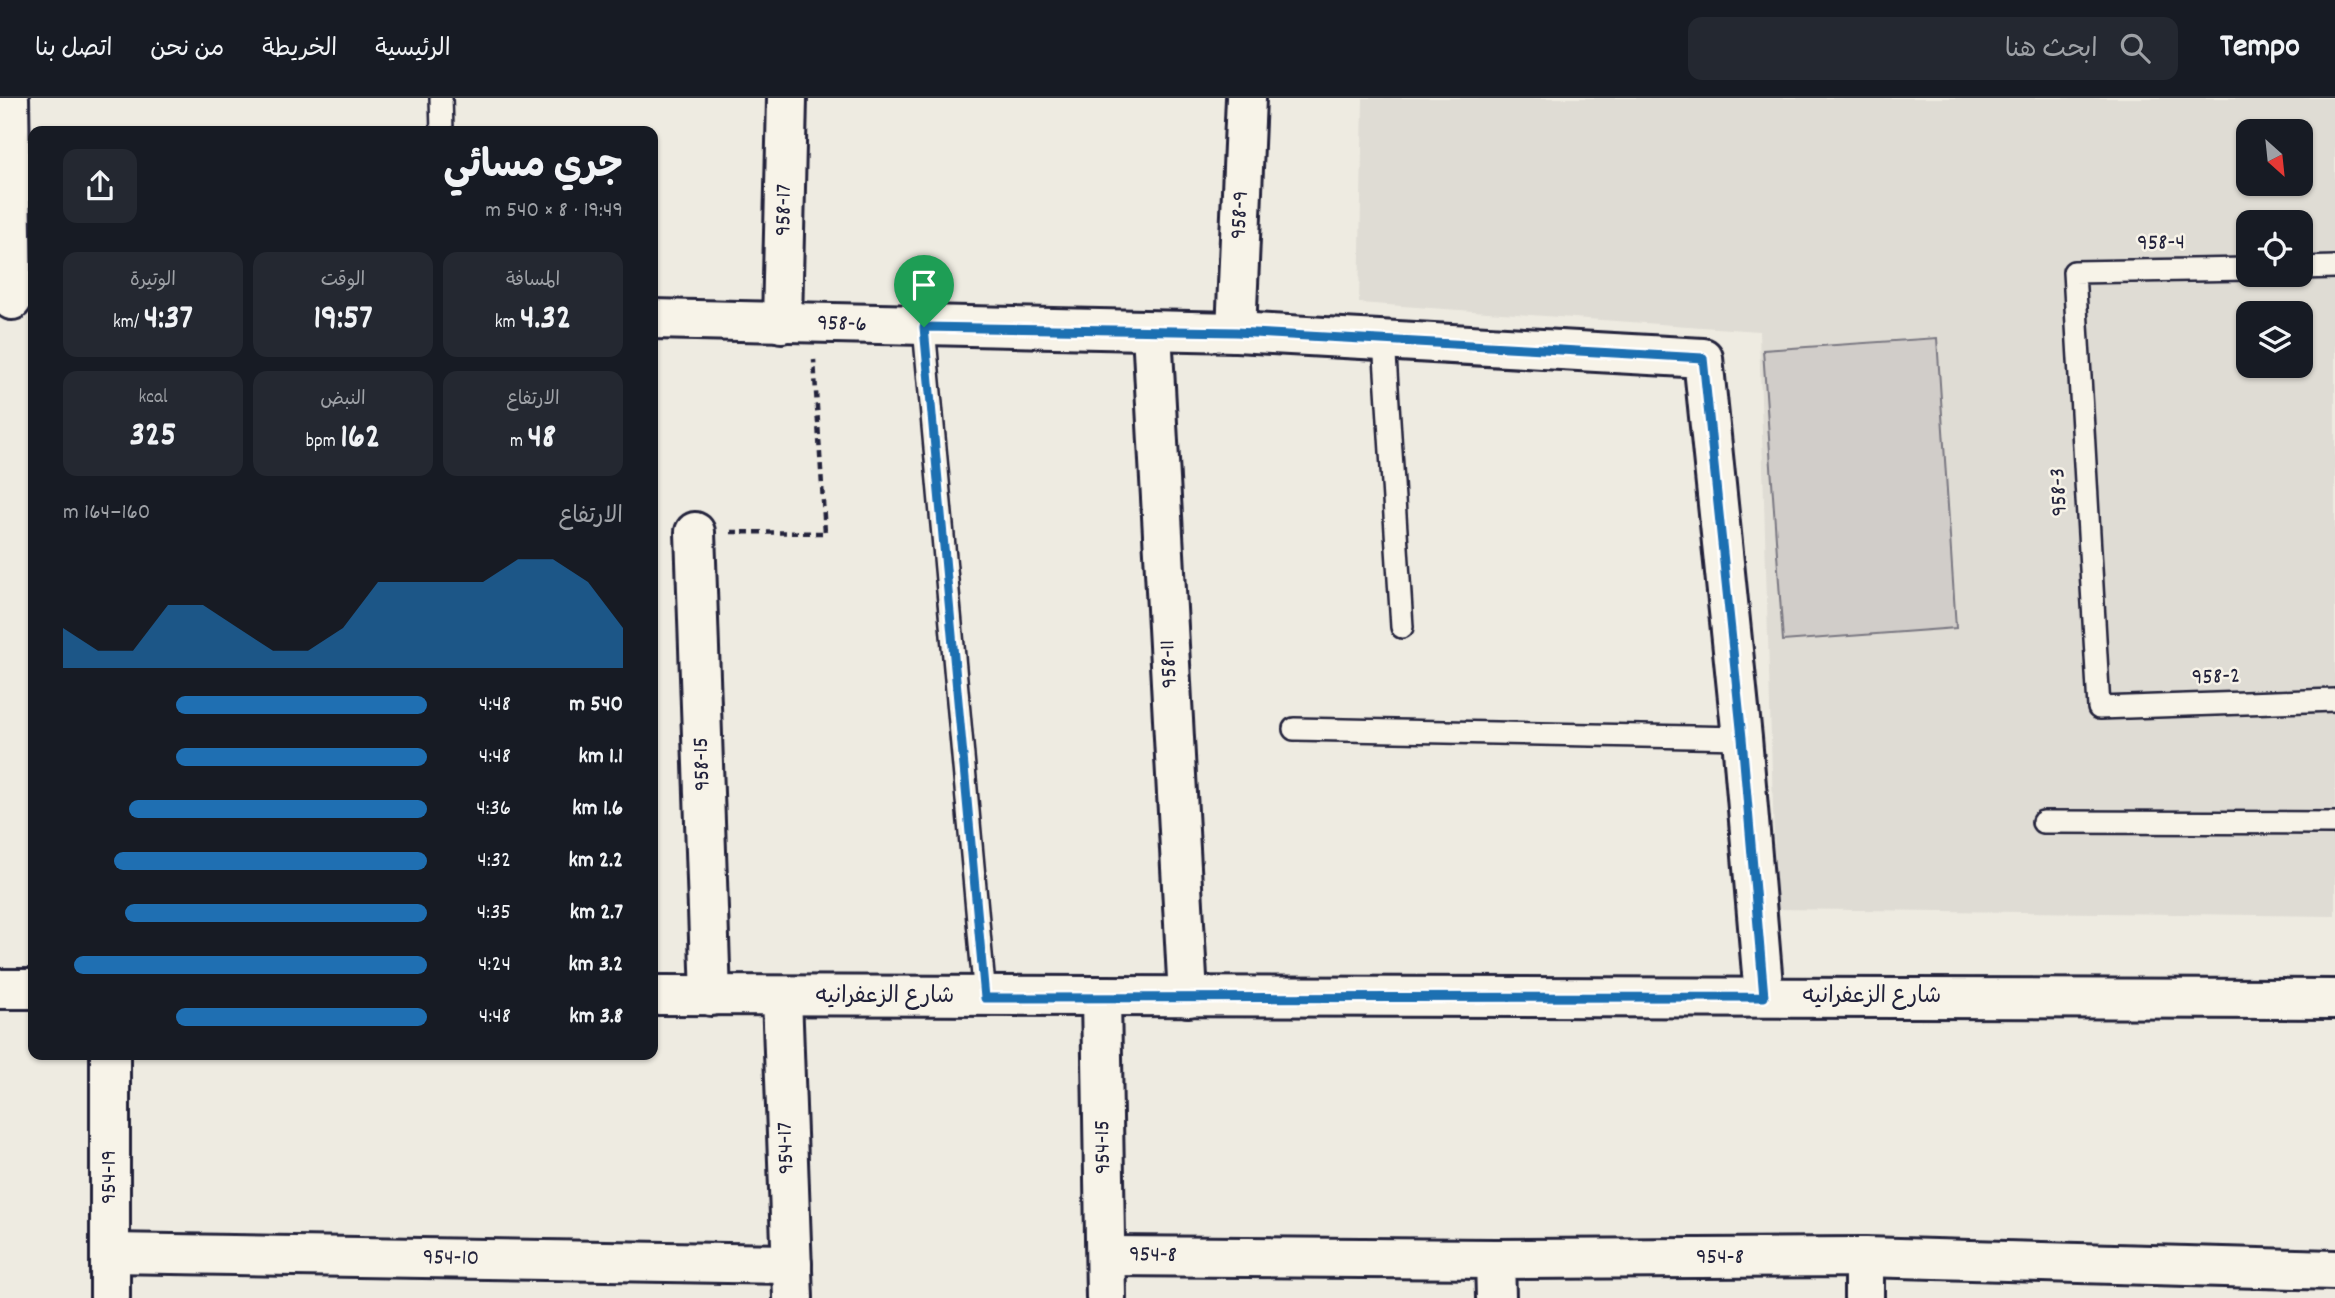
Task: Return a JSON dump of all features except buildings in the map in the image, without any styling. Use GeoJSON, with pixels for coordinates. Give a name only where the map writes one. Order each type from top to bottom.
{"type":"FeatureCollection","features":[{"type":"Feature","properties":{"kind":"street"},"geometry":{"type":"LineString","coordinates":[[9,98],[15,300]]}},
{"type":"Feature","properties":{"kind":"street","name":"958-17"},"geometry":{"type":"LineString","coordinates":[[787,98],[797,323]]}},
{"type":"Feature","properties":{"kind":"street","name":"958-9"},"geometry":{"type":"LineString","coordinates":[[1236,332],[1246,98]]}},
{"type":"Feature","properties":{"kind":"street","name":"958-6"},"geometry":{"type":"LineString","coordinates":[[658,319],[1236,332],[1703,358],[1742,738]]}},
{"type":"Feature","properties":{"kind":"street","name":"958-11"},"geometry":{"type":"LineString","coordinates":[[1152,331],[1188,997]]}},
{"type":"Feature","properties":{"kind":"street","name":"958-15"},"geometry":{"type":"LineString","coordinates":[[695,532],[711,996]]}},
{"type":"Feature","properties":{"kind":"street"},"geometry":{"type":"LineString","coordinates":[[1742,738],[1764,997]]}},
{"type":"Feature","properties":{"kind":"street"},"geometry":{"type":"LineString","coordinates":[[0,989],[28,989]]}},
{"type":"Feature","properties":{"kind":"street","name":"شارع الزعفرانيه"},"geometry":{"type":"LineString","coordinates":[[658,995],[985,998],[2335,999]]}},
{"type":"Feature","properties":{"kind":"street","name":"954-15"},"geometry":{"type":"LineString","coordinates":[[1101,996],[1106,1298]]}},
{"type":"Feature","properties":{"kind":"street","name":"954-17"},"geometry":{"type":"LineString","coordinates":[[782,997],[792,1281]]}},
{"type":"Feature","properties":{"kind":"street","name":"954-19"},"geometry":{"type":"LineString","coordinates":[[110,1060],[110,1298]]}},
{"type":"Feature","properties":{"kind":"street","name":"954-10"},"geometry":{"type":"LineString","coordinates":[[110,1253],[792,1281]]}},
{"type":"Feature","properties":{"kind":"street","name":"954-8"},"geometry":{"type":"LineString","coordinates":[[1105,1256],[1495,1259],[1864,1257],[2228,1283],[2335,1270]]}},
{"type":"Feature","properties":{"kind":"street"},"geometry":{"type":"LineString","coordinates":[[1864,1257],[1864,1298]]}},
{"type":"Feature","properties":{"kind":"street"},"geometry":{"type":"LineString","coordinates":[[1495,1259],[1496,1298]]}},
{"type":"Feature","properties":{"kind":"lane"},"geometry":{"type":"LineString","coordinates":[[441,98],[442,126]]}},
{"type":"Feature","properties":{"kind":"lane"},"geometry":{"type":"LineString","coordinates":[[2313,268],[2335,267]]}},
{"type":"Feature","properties":{"kind":"lane","name":"958-4"},"geometry":{"type":"LineString","coordinates":[[2074,272],[2236,269]]}},
{"type":"Feature","properties":{"kind":"lane","name":"958-3"},"geometry":{"type":"LineString","coordinates":[[2074,272],[2099,708]]}},
{"type":"Feature","properties":{"kind":"lane"},"geometry":{"type":"LineString","coordinates":[[924,327],[985,998]]}},
{"type":"Feature","properties":{"kind":"lane"},"geometry":{"type":"LineString","coordinates":[[1384,340],[1402,627]]}},
{"type":"Feature","properties":{"kind":"lane","name":"958-2"},"geometry":{"type":"LineString","coordinates":[[2099,708],[2335,701]]}},
{"type":"Feature","properties":{"kind":"lane"},"geometry":{"type":"LineString","coordinates":[[1294,729],[1742,738]]}},
{"type":"Feature","properties":{"kind":"lane"},"geometry":{"type":"LineString","coordinates":[[2043,822],[2335,823]]}},
{"type":"Feature","properties":{"kind":"path"},"geometry":{"type":"LineString","coordinates":[[695,532],[825,533],[797,323]]}},
{"type":"Feature","properties":{"kind":"shaded area"},"geometry":{"type":"Polygon","coordinates":[[[1363,98],[2335,98],[2335,916],[1776,909],[1759,331],[1359,303],[1363,98]]]}},
{"type":"Feature","properties":{"kind":"shaded area"},"geometry":{"type":"Polygon","coordinates":[[[1937,338],[1956,628],[1783,641],[1763,350],[1937,338]]]}},
{"type":"Feature","properties":{"kind":"route"},"geometry":{"type":"LineString","coordinates":[[924,327],[1236,332],[1703,358],[1742,738],[1764,997],[985,998],[924,327]]}}]}
